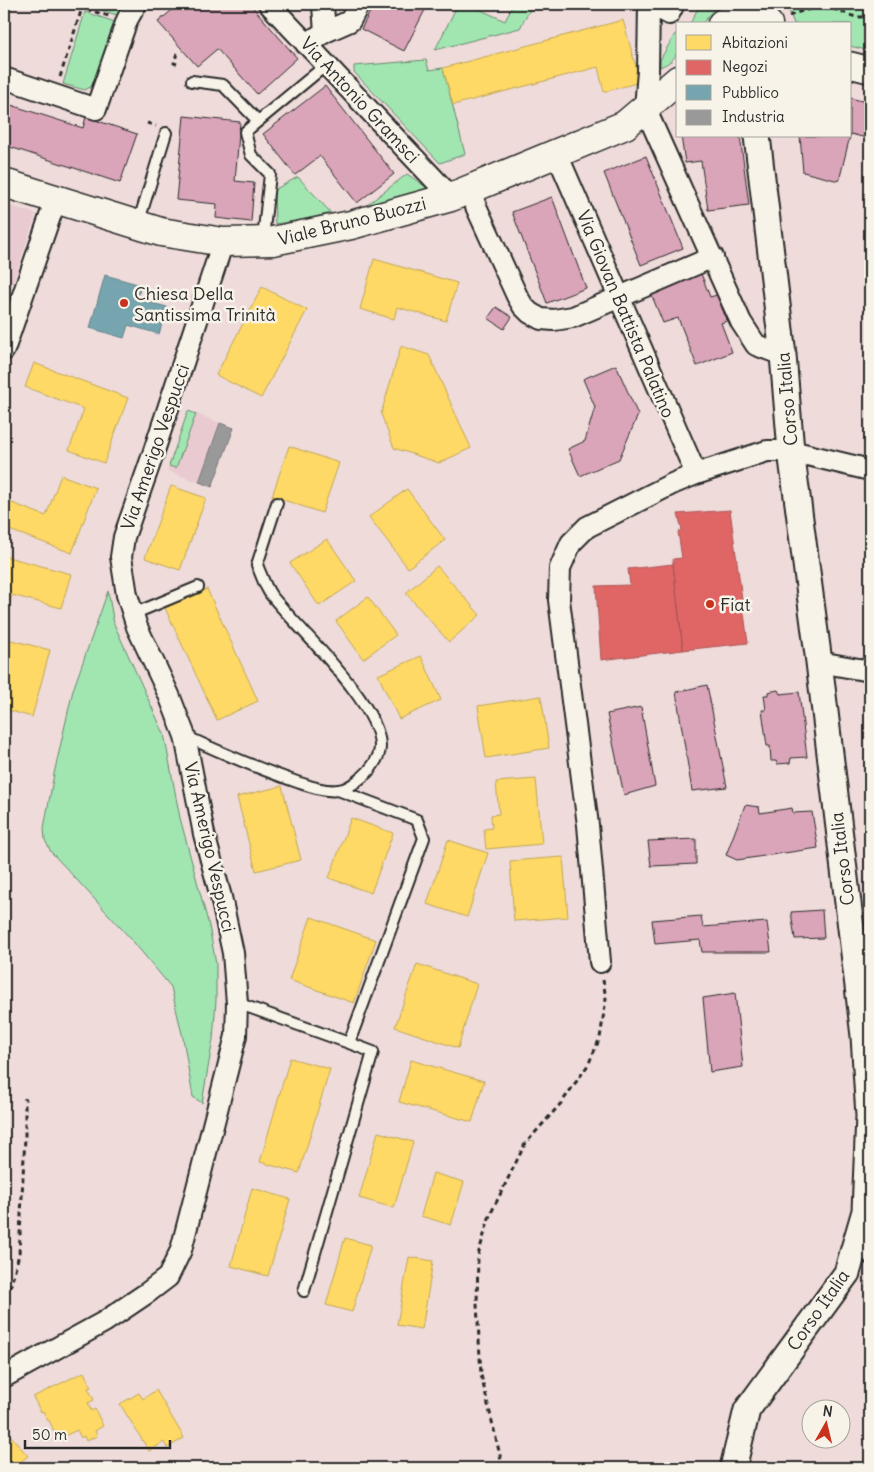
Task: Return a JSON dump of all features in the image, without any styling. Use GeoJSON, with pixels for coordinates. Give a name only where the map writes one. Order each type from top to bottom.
{"type":"FeatureCollection","features":[{"type":"Feature","properties":{"kind":"main road"},"geometry":{"type":"LineString","coordinates":[[727,16],[766,15]]}},
{"type":"Feature","properties":{"kind":"main road","name":"Viale Bruno Buozzi"},"geometry":{"type":"LineString","coordinates":[[4,183],[161,232],[223,242],[263,242],[351,225],[460,193],[625,125],[676,82]]}},
{"type":"Feature","properties":{"kind":"street"},"geometry":{"type":"LineString","coordinates":[[4,78],[96,109],[127,20],[136,4]]}},
{"type":"Feature","properties":{"kind":"street","name":"Via Antonio Gramsci"},"geometry":{"type":"LineString","coordinates":[[269,4],[326,65],[460,193],[517,296],[530,313],[541,319],[554,320],[574,317],[713,257]]}},
{"type":"Feature","properties":{"kind":"street"},"geometry":{"type":"LineString","coordinates":[[324,4],[325,32]]}},
{"type":"Feature","properties":{"kind":"street"},"geometry":{"type":"LineString","coordinates":[[306,44],[325,32],[350,21],[359,4]]}},
{"type":"Feature","properties":{"kind":"street"},"geometry":{"type":"LineString","coordinates":[[674,4],[669,14],[649,4],[648,71],[645,108],[741,322],[756,345],[783,355]]}},
{"type":"Feature","properties":{"kind":"street"},"geometry":{"type":"LineString","coordinates":[[852,66],[870,70]]}},
{"type":"Feature","properties":{"kind":"street","name":"Corso Italia"},"geometry":{"type":"LineString","coordinates":[[733,1468],[747,1410],[847,1273],[865,1211],[868,1129],[864,1045],[819,662],[791,451],[783,355],[757,138]]}},
{"type":"Feature","properties":{"kind":"street","name":"Via Giovan Battista Palatino"},"geometry":{"type":"LineString","coordinates":[[558,154],[696,474]]}},
{"type":"Feature","properties":{"kind":"street"},"geometry":{"type":"LineString","coordinates":[[4,350],[56,199]]}},
{"type":"Feature","properties":{"kind":"street","name":"Via Amerigo Vespucci"},"geometry":{"type":"LineString","coordinates":[[4,1377],[104,1322],[168,1277],[181,1250],[236,1036],[237,1003],[233,953],[221,897],[204,834],[185,736],[169,695],[137,627],[127,595],[121,557],[124,536],[223,242]]}},
{"type":"Feature","properties":{"kind":"street"},"geometry":{"type":"LineString","coordinates":[[600,962],[588,825],[559,600],[560,568],[571,543],[587,527],[672,484],[696,474],[767,451],[791,451],[870,470]]}},
{"type":"Feature","properties":{"kind":"street"},"geometry":{"type":"LineString","coordinates":[[819,662],[870,671]]}},
{"type":"Feature","properties":{"kind":"lane"},"geometry":{"type":"LineString","coordinates":[[263,242],[270,174],[251,156],[245,132],[326,65]]}},
{"type":"Feature","properties":{"kind":"lane"},"geometry":{"type":"LineString","coordinates":[[192,81],[224,85],[258,121]]}},
{"type":"Feature","properties":{"kind":"lane"},"geometry":{"type":"LineString","coordinates":[[138,225],[166,133]]}},
{"type":"Feature","properties":{"kind":"lane"},"geometry":{"type":"LineString","coordinates":[[276,503],[257,565],[270,594],[348,682],[372,718],[378,732],[380,748],[374,764],[365,775],[352,785],[338,790]]}},
{"type":"Feature","properties":{"kind":"lane"},"geometry":{"type":"LineString","coordinates":[[133,614],[198,587]]}},
{"type":"Feature","properties":{"kind":"lane"},"geometry":{"type":"LineString","coordinates":[[185,736],[249,765],[284,778],[314,788],[338,790],[417,820],[424,838],[349,1043]]}},
{"type":"Feature","properties":{"kind":"lane"},"geometry":{"type":"LineString","coordinates":[[237,1003],[373,1052],[304,1291]]}},
{"type":"Feature","properties":{"kind":"lane"},"geometry":{"type":"LineString","coordinates":[[857,1239],[870,1259]]}},
{"type":"Feature","properties":{"kind":"path"},"geometry":{"type":"LineString","coordinates":[[4,12],[6,4]]}},
{"type":"Feature","properties":{"kind":"path"},"geometry":{"type":"LineString","coordinates":[[69,4],[116,18]]}},
{"type":"Feature","properties":{"kind":"path"},"geometry":{"type":"LineString","coordinates":[[51,76],[60,79],[82,8]]}},
{"type":"Feature","properties":{"kind":"path"},"geometry":{"type":"LineString","coordinates":[[766,15],[820,8],[839,11],[851,17],[870,16]]}},
{"type":"Feature","properties":{"kind":"path"},"geometry":{"type":"LineString","coordinates":[[177,53],[174,63],[177,64]]}},
{"type":"Feature","properties":{"kind":"path"},"geometry":{"type":"LineString","coordinates":[[147,123],[157,126]]}},
{"type":"Feature","properties":{"kind":"path"},"geometry":{"type":"LineString","coordinates":[[502,1468],[481,1375],[477,1304],[478,1255],[490,1215],[525,1144],[568,1095],[588,1065],[600,1038],[606,999],[600,962]]}},
{"type":"Feature","properties":{"kind":"path"},"geometry":{"type":"LineString","coordinates":[[4,1295],[11,1284],[19,1254],[25,1098]]}},
{"type":"Feature","properties":{"kind":"shaded area"},"geometry":{"type":"Polygon","coordinates":[[[4,204],[36,214],[4,309],[4,204]]]}},
{"type":"Feature","properties":{"kind":"shaded area"},"geometry":{"type":"Polygon","coordinates":[[[188,411],[220,423],[199,482],[167,471],[188,411]]]}},
{"type":"Feature","properties":{"kind":"green space"},"geometry":{"type":"Polygon","coordinates":[[[82,4],[121,4],[117,15],[82,4]]]}},
{"type":"Feature","properties":{"kind":"green space"},"geometry":{"type":"Polygon","coordinates":[[[458,4],[468,4],[505,21],[513,4],[533,4],[520,28],[435,50],[458,4]]]}},
{"type":"Feature","properties":{"kind":"green space"},"geometry":{"type":"Polygon","coordinates":[[[700,4],[718,4],[704,22],[691,22],[700,4]]]}},
{"type":"Feature","properties":{"kind":"green space"},"geometry":{"type":"Polygon","coordinates":[[[783,4],[870,4],[870,51],[852,46],[852,22],[793,22],[789,10],[783,4]]]}},
{"type":"Feature","properties":{"kind":"green space"},"geometry":{"type":"Polygon","coordinates":[[[85,12],[115,22],[92,86],[85,90],[63,84],[85,12]]]}},
{"type":"Feature","properties":{"kind":"green space"},"geometry":{"type":"Polygon","coordinates":[[[676,34],[676,55],[660,67],[660,60],[676,34]]]}},
{"type":"Feature","properties":{"kind":"green space"},"geometry":{"type":"Polygon","coordinates":[[[426,60],[429,70],[443,68],[465,154],[440,163],[354,72],[354,66],[426,60]]]}},
{"type":"Feature","properties":{"kind":"green space"},"geometry":{"type":"Polygon","coordinates":[[[407,174],[429,189],[367,205],[407,174]]]}},
{"type":"Feature","properties":{"kind":"green space"},"geometry":{"type":"Polygon","coordinates":[[[298,177],[331,213],[275,224],[274,190],[298,177]]]}},
{"type":"Feature","properties":{"kind":"green space"},"geometry":{"type":"Polygon","coordinates":[[[188,411],[196,414],[176,468],[169,466],[188,411]]]}},
{"type":"Feature","properties":{"kind":"green space"},"geometry":{"type":"Polygon","coordinates":[[[108,591],[114,624],[164,734],[180,818],[209,926],[216,964],[213,1039],[202,1103],[193,1097],[183,1038],[171,987],[131,939],[51,852],[45,840],[44,828],[54,774],[73,690],[108,591]]]}},
{"type":"Feature","properties":{"kind":"building: Abitazioni"},"geometry":{"type":"Polygon","coordinates":[[[623,20],[640,82],[604,92],[598,67],[453,105],[443,68],[623,20]]]}},
{"type":"Feature","properties":{"kind":"building: Abitazioni"},"geometry":{"type":"Polygon","coordinates":[[[374,259],[457,283],[446,321],[397,307],[394,319],[360,309],[374,259]]]}},
{"type":"Feature","properties":{"kind":"building: Abitazioni"},"geometry":{"type":"Polygon","coordinates":[[[262,287],[307,310],[261,398],[216,375],[262,287]]]}},
{"type":"Feature","properties":{"kind":"building: Abitazioni"},"geometry":{"type":"Polygon","coordinates":[[[401,346],[429,355],[471,448],[439,463],[394,448],[381,414],[401,346]]]}},
{"type":"Feature","properties":{"kind":"building: Abitazioni"},"geometry":{"type":"Polygon","coordinates":[[[34,363],[128,398],[104,463],[69,450],[84,409],[25,387],[34,363]]]}},
{"type":"Feature","properties":{"kind":"building: Abitazioni"},"geometry":{"type":"Polygon","coordinates":[[[289,446],[339,463],[322,513],[272,496],[289,446]]]}},
{"type":"Feature","properties":{"kind":"building: Abitazioni"},"geometry":{"type":"Polygon","coordinates":[[[61,475],[96,488],[72,553],[4,528],[4,500],[46,516],[61,475]]]}},
{"type":"Feature","properties":{"kind":"building: Abitazioni"},"geometry":{"type":"Polygon","coordinates":[[[171,486],[206,498],[180,570],[145,558],[171,486]]]}},
{"type":"Feature","properties":{"kind":"building: Abitazioni"},"geometry":{"type":"Polygon","coordinates":[[[407,489],[445,540],[408,568],[369,517],[407,489]]]}},
{"type":"Feature","properties":{"kind":"building: Abitazioni"},"geometry":{"type":"Polygon","coordinates":[[[327,539],[356,581],[319,606],[290,563],[327,539]]]}},
{"type":"Feature","properties":{"kind":"building: Abitazioni"},"geometry":{"type":"Polygon","coordinates":[[[4,556],[71,574],[61,608],[12,595],[4,627],[4,556]]]}},
{"type":"Feature","properties":{"kind":"building: Abitazioni"},"geometry":{"type":"Polygon","coordinates":[[[437,566],[480,615],[449,642],[406,593],[437,566]]]}},
{"type":"Feature","properties":{"kind":"building: Abitazioni"},"geometry":{"type":"Polygon","coordinates":[[[207,589],[258,701],[217,720],[165,608],[207,589]]]}},
{"type":"Feature","properties":{"kind":"building: Abitazioni"},"geometry":{"type":"Polygon","coordinates":[[[368,597],[396,635],[363,659],[336,621],[368,597]]]}},
{"type":"Feature","properties":{"kind":"building: Abitazioni"},"geometry":{"type":"Polygon","coordinates":[[[7,639],[50,650],[32,717],[4,709],[4,651],[7,639]]]}},
{"type":"Feature","properties":{"kind":"building: Abitazioni"},"geometry":{"type":"Polygon","coordinates":[[[421,656],[441,700],[399,719],[378,675],[421,656]]]}},
{"type":"Feature","properties":{"kind":"building: Abitazioni"},"geometry":{"type":"Polygon","coordinates":[[[541,696],[549,748],[486,758],[478,706],[541,696]]]}},
{"type":"Feature","properties":{"kind":"building: Abitazioni"},"geometry":{"type":"Polygon","coordinates":[[[536,779],[542,844],[486,849],[484,829],[492,828],[491,815],[499,814],[496,782],[536,779]]]}},
{"type":"Feature","properties":{"kind":"building: Abitazioni"},"geometry":{"type":"Polygon","coordinates":[[[282,786],[301,860],[256,871],[237,797],[282,786]]]}},
{"type":"Feature","properties":{"kind":"building: Abitazioni"},"geometry":{"type":"Polygon","coordinates":[[[351,818],[393,833],[371,893],[329,878],[351,818]]]}},
{"type":"Feature","properties":{"kind":"building: Abitazioni"},"geometry":{"type":"Polygon","coordinates":[[[448,840],[488,853],[467,917],[427,904],[448,840]]]}},
{"type":"Feature","properties":{"kind":"building: Abitazioni"},"geometry":{"type":"Polygon","coordinates":[[[563,857],[568,917],[514,921],[510,861],[563,857]]]}},
{"type":"Feature","properties":{"kind":"building: Abitazioni"},"geometry":{"type":"Polygon","coordinates":[[[311,917],[376,940],[354,1003],[289,980],[311,917]]]}},
{"type":"Feature","properties":{"kind":"building: Abitazioni"},"geometry":{"type":"Polygon","coordinates":[[[417,964],[477,984],[458,1048],[395,1027],[417,964]]]}},
{"type":"Feature","properties":{"kind":"building: Abitazioni"},"geometry":{"type":"Polygon","coordinates":[[[290,1058],[330,1069],[299,1173],[260,1162],[290,1058]]]}},
{"type":"Feature","properties":{"kind":"building: Abitazioni"},"geometry":{"type":"Polygon","coordinates":[[[411,1060],[484,1081],[472,1122],[399,1102],[411,1060]]]}},
{"type":"Feature","properties":{"kind":"building: Abitazioni"},"geometry":{"type":"Polygon","coordinates":[[[378,1132],[413,1142],[394,1208],[359,1198],[378,1132]]]}},
{"type":"Feature","properties":{"kind":"building: Abitazioni"},"geometry":{"type":"Polygon","coordinates":[[[433,1173],[464,1182],[451,1225],[421,1216],[433,1173]]]}},
{"type":"Feature","properties":{"kind":"building: Abitazioni"},"geometry":{"type":"Polygon","coordinates":[[[252,1188],[290,1199],[268,1276],[231,1266],[252,1188]]]}},
{"type":"Feature","properties":{"kind":"building: Abitazioni"},"geometry":{"type":"Polygon","coordinates":[[[345,1238],[371,1245],[352,1312],[326,1305],[345,1238]]]}},
{"type":"Feature","properties":{"kind":"building: Abitazioni"},"geometry":{"type":"Polygon","coordinates":[[[409,1257],[433,1261],[422,1329],[397,1325],[409,1257]]]}},
{"type":"Feature","properties":{"kind":"building: Abitazioni"},"geometry":{"type":"Polygon","coordinates":[[[84,1372],[91,1387],[88,1388],[94,1400],[88,1403],[91,1411],[95,1409],[103,1426],[95,1431],[97,1436],[86,1441],[84,1436],[81,1438],[77,1430],[60,1438],[43,1411],[41,1412],[33,1397],[84,1372]]]}},
{"type":"Feature","properties":{"kind":"building: Abitazioni"},"geometry":{"type":"Polygon","coordinates":[[[156,1390],[184,1438],[167,1448],[164,1442],[149,1451],[120,1404],[139,1393],[143,1399],[156,1390]]]}},
{"type":"Feature","properties":{"kind":"building: Abitazioni"},"geometry":{"type":"Polygon","coordinates":[[[4,1428],[28,1456],[13,1468],[4,1468],[4,1428]]]}},
{"type":"Feature","properties":{"kind":"building: Negozi","name":"Fiat"},"geometry":{"type":"Polygon","coordinates":[[[730,510],[748,643],[683,650],[673,564],[673,559],[682,558],[678,532],[682,530],[678,514],[730,510]]]}},
{"type":"Feature","properties":{"kind":"building: Negozi","name":"Fiat"},"geometry":{"type":"Polygon","coordinates":[[[673,564],[683,650],[601,660],[596,586],[630,585],[628,569],[673,564]]]}},
{"type":"Feature","properties":{"kind":"building: Pubblico","name":"Chiesa Della Santissima Trinità"},"geometry":{"type":"Polygon","coordinates":[[[105,275],[141,285],[137,299],[167,307],[159,334],[128,325],[124,338],[90,328],[105,275]]]}},
{"type":"Feature","properties":{"kind":"building: Industria"},"geometry":{"type":"Polygon","coordinates":[[[220,423],[234,428],[212,487],[199,482],[220,423]]]}},
{"type":"Feature","properties":{"kind":"building: Altro"},"geometry":{"type":"Polygon","coordinates":[[[179,4],[250,4],[297,58],[257,94],[217,49],[197,66],[158,22],[179,4]]]}},
{"type":"Feature","properties":{"kind":"building: Altro"},"geometry":{"type":"Polygon","coordinates":[[[374,4],[428,4],[404,51],[361,29],[374,4]]]}},
{"type":"Feature","properties":{"kind":"building: Altro"},"geometry":{"type":"Polygon","coordinates":[[[325,86],[394,174],[357,203],[320,156],[295,175],[263,134],[325,86]]]}},
{"type":"Feature","properties":{"kind":"building: Altro"},"geometry":{"type":"Polygon","coordinates":[[[852,98],[870,103],[867,123],[870,124],[870,139],[852,134],[852,98]]]}},
{"type":"Feature","properties":{"kind":"building: Altro"},"geometry":{"type":"Polygon","coordinates":[[[11,105],[83,128],[86,117],[137,134],[120,183],[4,145],[4,107],[9,109],[11,105]]]}},
{"type":"Feature","properties":{"kind":"building: Altro"},"geometry":{"type":"Polygon","coordinates":[[[184,116],[240,122],[235,181],[254,183],[251,222],[216,218],[217,204],[176,200],[184,116]]]}},
{"type":"Feature","properties":{"kind":"building: Altro"},"geometry":{"type":"Polygon","coordinates":[[[681,138],[740,138],[749,205],[708,210],[701,161],[685,163],[681,138]]]}},
{"type":"Feature","properties":{"kind":"building: Altro"},"geometry":{"type":"Polygon","coordinates":[[[800,138],[850,138],[839,181],[803,172],[800,138]]]}},
{"type":"Feature","properties":{"kind":"building: Altro"},"geometry":{"type":"Polygon","coordinates":[[[646,156],[683,248],[641,265],[604,173],[646,156]]]}},
{"type":"Feature","properties":{"kind":"building: Altro"},"geometry":{"type":"Polygon","coordinates":[[[552,197],[586,288],[547,303],[512,212],[552,197]]]}},
{"type":"Feature","properties":{"kind":"building: Altro"},"geometry":{"type":"Polygon","coordinates":[[[700,271],[710,297],[717,295],[727,321],[721,323],[732,352],[697,366],[678,318],[663,323],[650,291],[700,271]]]}},
{"type":"Feature","properties":{"kind":"building: Altro"},"geometry":{"type":"Polygon","coordinates":[[[496,307],[512,317],[504,329],[488,318],[496,307]]]}},
{"type":"Feature","properties":{"kind":"building: Altro"},"geometry":{"type":"Polygon","coordinates":[[[616,365],[638,415],[619,459],[580,476],[568,449],[585,441],[595,407],[583,379],[616,365]]]}},
{"type":"Feature","properties":{"kind":"building: Altro"},"geometry":{"type":"Polygon","coordinates":[[[707,685],[727,787],[692,791],[676,692],[707,685]]]}},
{"type":"Feature","properties":{"kind":"building: Altro"},"geometry":{"type":"Polygon","coordinates":[[[778,690],[780,694],[799,692],[807,757],[791,758],[790,763],[777,764],[776,761],[771,761],[770,746],[767,746],[762,710],[766,710],[764,695],[778,690]]]}},
{"type":"Feature","properties":{"kind":"building: Altro"},"geometry":{"type":"Polygon","coordinates":[[[641,707],[655,786],[624,795],[607,714],[641,707]]]}},
{"type":"Feature","properties":{"kind":"building: Altro"},"geometry":{"type":"Polygon","coordinates":[[[745,805],[759,807],[760,813],[792,808],[793,813],[812,812],[818,848],[737,860],[726,855],[745,805]]]}},
{"type":"Feature","properties":{"kind":"building: Altro"},"geometry":{"type":"Polygon","coordinates":[[[696,839],[696,864],[651,866],[648,841],[696,839]]]}},
{"type":"Feature","properties":{"kind":"building: Altro"},"geometry":{"type":"Polygon","coordinates":[[[822,910],[824,938],[795,939],[791,912],[822,910]]]}},
{"type":"Feature","properties":{"kind":"building: Altro"},"geometry":{"type":"Polygon","coordinates":[[[701,916],[703,927],[767,922],[771,952],[702,952],[700,940],[655,944],[652,920],[701,916]]]}},
{"type":"Feature","properties":{"kind":"building: Altro"},"geometry":{"type":"Polygon","coordinates":[[[735,993],[743,1067],[710,1072],[703,998],[735,993]]]}},
{"type":"Feature","properties":{"kind":"place","name":"Chiesa Della Santissima Trinità"},"geometry":{"type":"Point","coordinates":[124,303]}},
{"type":"Feature","properties":{"kind":"place","name":"Fiat"},"geometry":{"type":"Point","coordinates":[710,604]}}]}
